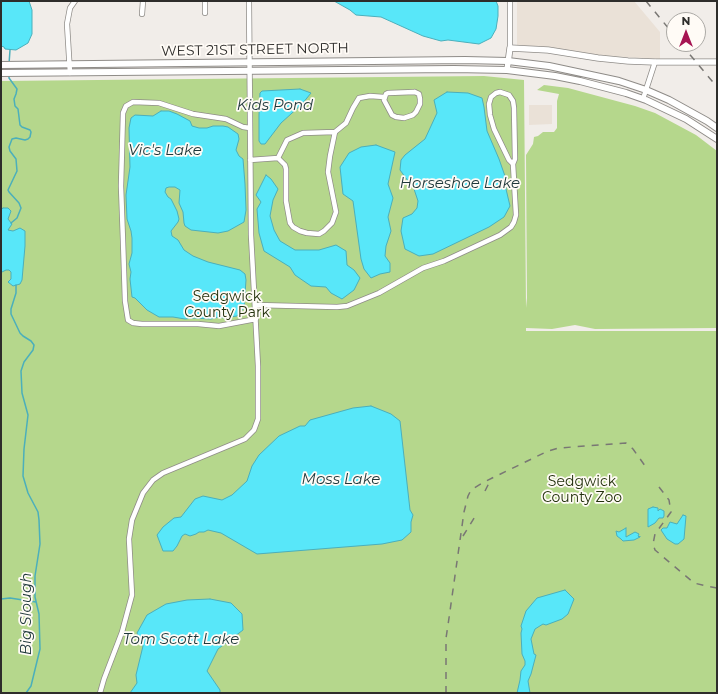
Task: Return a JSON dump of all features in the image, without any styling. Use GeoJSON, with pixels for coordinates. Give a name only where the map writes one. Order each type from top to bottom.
{"type":"FeatureCollection","features":[{"type":"Feature","properties":{"kind":"main road","name":"WEST 21ST STREET NORTH"},"geometry":{"type":"LineString","coordinates":[[1,65],[465,60],[508,61],[549,66],[619,81],[646,90],[690,111],[717,128]]}},
{"type":"Feature","properties":{"kind":"main road","name":"WEST 21ST STREET NORTH"},"geometry":{"type":"LineString","coordinates":[[1,73],[447,69],[508,70],[580,81],[608,87],[643,98],[686,119],[717,139]]}},
{"type":"Feature","properties":{"kind":"street"},"geometry":{"type":"LineString","coordinates":[[70,73],[67,24],[70,8],[75,1]]}},
{"type":"Feature","properties":{"kind":"street"},"geometry":{"type":"LineString","coordinates":[[142,14],[143,1]]}},
{"type":"Feature","properties":{"kind":"street"},"geometry":{"type":"LineString","coordinates":[[205,1],[205,13]]}},
{"type":"Feature","properties":{"kind":"street"},"geometry":{"type":"LineString","coordinates":[[100,693],[122,632],[132,595],[129,539],[132,520],[143,493],[153,480],[163,473],[241,441],[252,433],[257,424],[258,366],[256,305],[251,235],[249,1]]}},
{"type":"Feature","properties":{"kind":"street"},"geometry":{"type":"LineString","coordinates":[[508,70],[510,48],[510,1]]}},
{"type":"Feature","properties":{"kind":"street"},"geometry":{"type":"LineString","coordinates":[[510,48],[548,50],[598,58],[655,62],[717,62]]}},
{"type":"Feature","properties":{"kind":"street"},"geometry":{"type":"LineString","coordinates":[[643,98],[655,62]]}},
{"type":"Feature","properties":{"kind":"street"},"geometry":{"type":"LineString","coordinates":[[278,158],[290,137],[303,133],[335,132],[346,123],[352,108],[360,98],[370,96],[384,97],[388,93],[418,92],[420,104],[418,109],[412,115],[400,118],[389,111],[384,97]]}},
{"type":"Feature","properties":{"kind":"street"},"geometry":{"type":"LineString","coordinates":[[256,305],[347,306],[379,293],[423,268],[500,235],[511,228],[516,215],[513,164],[515,159],[514,104],[509,95],[500,92],[491,97],[489,104],[490,115],[494,129],[509,160],[513,164]]}},
{"type":"Feature","properties":{"kind":"street"},"geometry":{"type":"LineString","coordinates":[[250,128],[243,127],[226,119],[193,114],[159,103],[133,102],[126,106],[123,113],[121,186],[125,302],[128,320],[133,323],[142,324],[198,324],[219,326],[256,319]]}},
{"type":"Feature","properties":{"kind":"street"},"geometry":{"type":"LineString","coordinates":[[250,160],[278,158],[282,161],[286,169],[286,201],[290,223],[293,227],[300,231],[313,234],[324,231],[332,223],[336,212],[328,172],[335,132]]}},
{"type":"Feature","properties":{"kind":"shaded area"},"geometry":{"type":"Polygon","coordinates":[[[517,1],[634,1],[660,32],[660,59],[606,56],[547,47],[517,45],[517,1]]]}},
{"type":"Feature","properties":{"kind":"shaded area"},"geometry":{"type":"Polygon","coordinates":[[[529,105],[552,105],[552,124],[529,125],[529,105]]]}},
{"type":"Feature","properties":{"kind":"green space","name":"Sedgwick County Park"},"geometry":{"type":"Polygon","coordinates":[[[484,76],[524,80],[526,308],[526,155],[533,144],[534,137],[543,132],[554,132],[557,128],[557,101],[559,94],[537,90],[544,85],[568,88],[635,106],[655,113],[696,135],[717,151],[717,328],[595,329],[575,325],[552,329],[526,328],[526,331],[717,331],[717,693],[1,693],[1,81],[484,76]]]}},
{"type":"Feature","properties":{"kind":"water"},"geometry":{"type":"Polygon","coordinates":[[[1,1],[29,1],[32,10],[32,34],[28,43],[16,50],[5,49],[1,46],[1,1]]]}},
{"type":"Feature","properties":{"kind":"water"},"geometry":{"type":"Polygon","coordinates":[[[334,1],[496,1],[498,6],[498,16],[496,29],[491,38],[479,44],[448,40],[441,41],[423,36],[381,17],[356,15],[334,1]]]}},
{"type":"Feature","properties":{"kind":"water","name":"Kids Pond"},"geometry":{"type":"Polygon","coordinates":[[[300,89],[311,93],[302,104],[281,123],[265,144],[261,144],[259,141],[260,93],[262,91],[300,89]]]}},
{"type":"Feature","properties":{"kind":"water","name":"Horseshoe Lake"},"geometry":{"type":"Polygon","coordinates":[[[447,92],[468,93],[482,98],[487,131],[506,179],[506,189],[510,206],[504,217],[489,227],[433,254],[419,256],[405,249],[401,231],[403,218],[412,214],[417,208],[418,201],[414,189],[400,170],[401,160],[425,139],[437,113],[434,100],[447,92]]]}},
{"type":"Feature","properties":{"kind":"water","name":"Vic's Lake"},"geometry":{"type":"Polygon","coordinates":[[[161,111],[169,111],[177,114],[190,121],[192,126],[207,128],[213,126],[223,126],[228,127],[238,134],[239,139],[236,150],[239,156],[243,159],[245,184],[246,210],[244,222],[228,231],[218,233],[191,230],[185,226],[184,223],[183,212],[179,203],[180,190],[175,187],[169,187],[166,188],[165,192],[171,199],[179,219],[171,231],[172,236],[178,240],[184,250],[193,256],[208,262],[240,270],[245,274],[244,308],[237,316],[211,319],[159,317],[147,310],[135,298],[132,297],[130,279],[131,272],[129,264],[132,253],[132,238],[127,219],[126,195],[130,167],[129,128],[131,118],[135,115],[153,116],[161,111]]]}},
{"type":"Feature","properties":{"kind":"water","name":"Horseshoe Lake"},"geometry":{"type":"Polygon","coordinates":[[[376,145],[395,152],[388,184],[393,198],[388,217],[391,231],[386,246],[385,256],[390,263],[390,272],[371,278],[364,269],[361,259],[353,201],[343,194],[340,167],[349,153],[361,147],[376,145]]]}},
{"type":"Feature","properties":{"kind":"water"},"geometry":{"type":"Polygon","coordinates":[[[266,175],[278,189],[273,200],[270,216],[274,230],[280,241],[295,250],[319,250],[336,245],[346,251],[347,265],[354,270],[360,278],[354,290],[342,299],[331,293],[326,287],[311,286],[295,275],[290,267],[264,251],[259,233],[257,209],[261,202],[256,195],[266,175]]]}},
{"type":"Feature","properties":{"kind":"water"},"geometry":{"type":"Polygon","coordinates":[[[3,208],[8,208],[11,211],[8,219],[12,224],[8,230],[13,231],[20,228],[25,231],[22,280],[20,284],[13,286],[8,282],[11,279],[11,272],[9,270],[1,271],[1,210],[3,208]]]}},
{"type":"Feature","properties":{"kind":"water","name":"Moss Lake"},"geometry":{"type":"Polygon","coordinates":[[[371,406],[391,414],[400,421],[410,510],[413,515],[411,532],[402,540],[382,544],[257,554],[221,533],[208,530],[190,536],[185,534],[182,536],[173,551],[163,551],[157,535],[163,527],[174,518],[181,517],[195,499],[203,496],[222,500],[232,495],[247,481],[252,466],[259,455],[279,436],[300,426],[305,426],[310,420],[353,408],[371,406]]]}},
{"type":"Feature","properties":{"kind":"water"},"geometry":{"type":"Polygon","coordinates":[[[653,507],[658,508],[658,511],[660,509],[664,511],[664,516],[648,527],[648,509],[653,507]]]}},
{"type":"Feature","properties":{"kind":"water"},"geometry":{"type":"Polygon","coordinates":[[[683,515],[686,516],[684,539],[678,544],[675,544],[667,539],[661,530],[663,528],[667,528],[670,522],[677,524],[683,515]]]}},
{"type":"Feature","properties":{"kind":"water"},"geometry":{"type":"Polygon","coordinates":[[[626,528],[626,537],[635,532],[639,534],[638,536],[640,537],[634,540],[623,541],[617,536],[616,531],[619,532],[626,528]]]}},
{"type":"Feature","properties":{"kind":"water"},"geometry":{"type":"Polygon","coordinates":[[[565,590],[574,599],[568,614],[562,619],[546,625],[543,624],[535,629],[531,639],[534,654],[536,655],[528,681],[530,693],[517,693],[521,671],[525,665],[522,654],[521,626],[526,611],[537,598],[565,590]]]}},
{"type":"Feature","properties":{"kind":"water","name":"Tom Scott Lake"},"geometry":{"type":"Polygon","coordinates":[[[210,599],[231,603],[242,614],[243,630],[218,649],[207,671],[220,690],[220,693],[130,693],[137,683],[136,675],[143,646],[137,633],[147,615],[166,604],[187,600],[210,599]]]}},
{"type":"Feature","properties":{"kind":"waterway","name":"Big Slough"},"geometry":{"type":"LineString","coordinates":[[9,64],[10,50]]}},
{"type":"Feature","properties":{"kind":"waterway","name":"Big Slough"},"geometry":{"type":"LineString","coordinates":[[9,76],[17,89],[14,99],[15,106],[18,109],[20,125],[31,132],[28,139],[12,139],[9,147],[16,159],[17,171],[8,190],[19,203],[21,208],[17,218],[11,223]]}},
{"type":"Feature","properties":{"kind":"waterway","name":"Big Slough"},"geometry":{"type":"LineString","coordinates":[[16,285],[16,293],[11,314],[20,333],[34,345],[33,350],[24,362],[21,371],[22,393],[28,415],[24,449],[23,476],[28,493],[38,512],[40,544],[35,576],[35,597],[39,614],[40,649],[31,686],[26,693]]}},
{"type":"Feature","properties":{"kind":"waterway"},"geometry":{"type":"LineString","coordinates":[[1,599],[10,598],[36,602]]}},
{"type":"Feature","properties":{"kind":"railway"},"geometry":{"type":"LineString","coordinates":[[646,1],[666,25]]}},
{"type":"Feature","properties":{"kind":"railway"},"geometry":{"type":"LineString","coordinates":[[688,52],[717,87]]}},
{"type":"Feature","properties":{"kind":"railway"},"geometry":{"type":"LineString","coordinates":[[446,693],[446,638],[464,512],[471,490],[484,482],[548,451],[559,448],[626,443],[633,449],[648,470]]}},
{"type":"Feature","properties":{"kind":"railway"},"geometry":{"type":"LineString","coordinates":[[485,491],[492,478]]}},
{"type":"Feature","properties":{"kind":"railway"},"geometry":{"type":"LineString","coordinates":[[659,487],[669,500],[671,512],[655,534],[653,544],[655,550],[694,583],[717,588]]}},
{"type":"Feature","properties":{"kind":"railway"},"geometry":{"type":"LineString","coordinates":[[463,536],[476,515]]}},
{"type":"Feature","properties":{"kind":"park label","name":"Sedgwick County Zoo"},"geometry":{"type":"Point","coordinates":[582,490]}}]}
